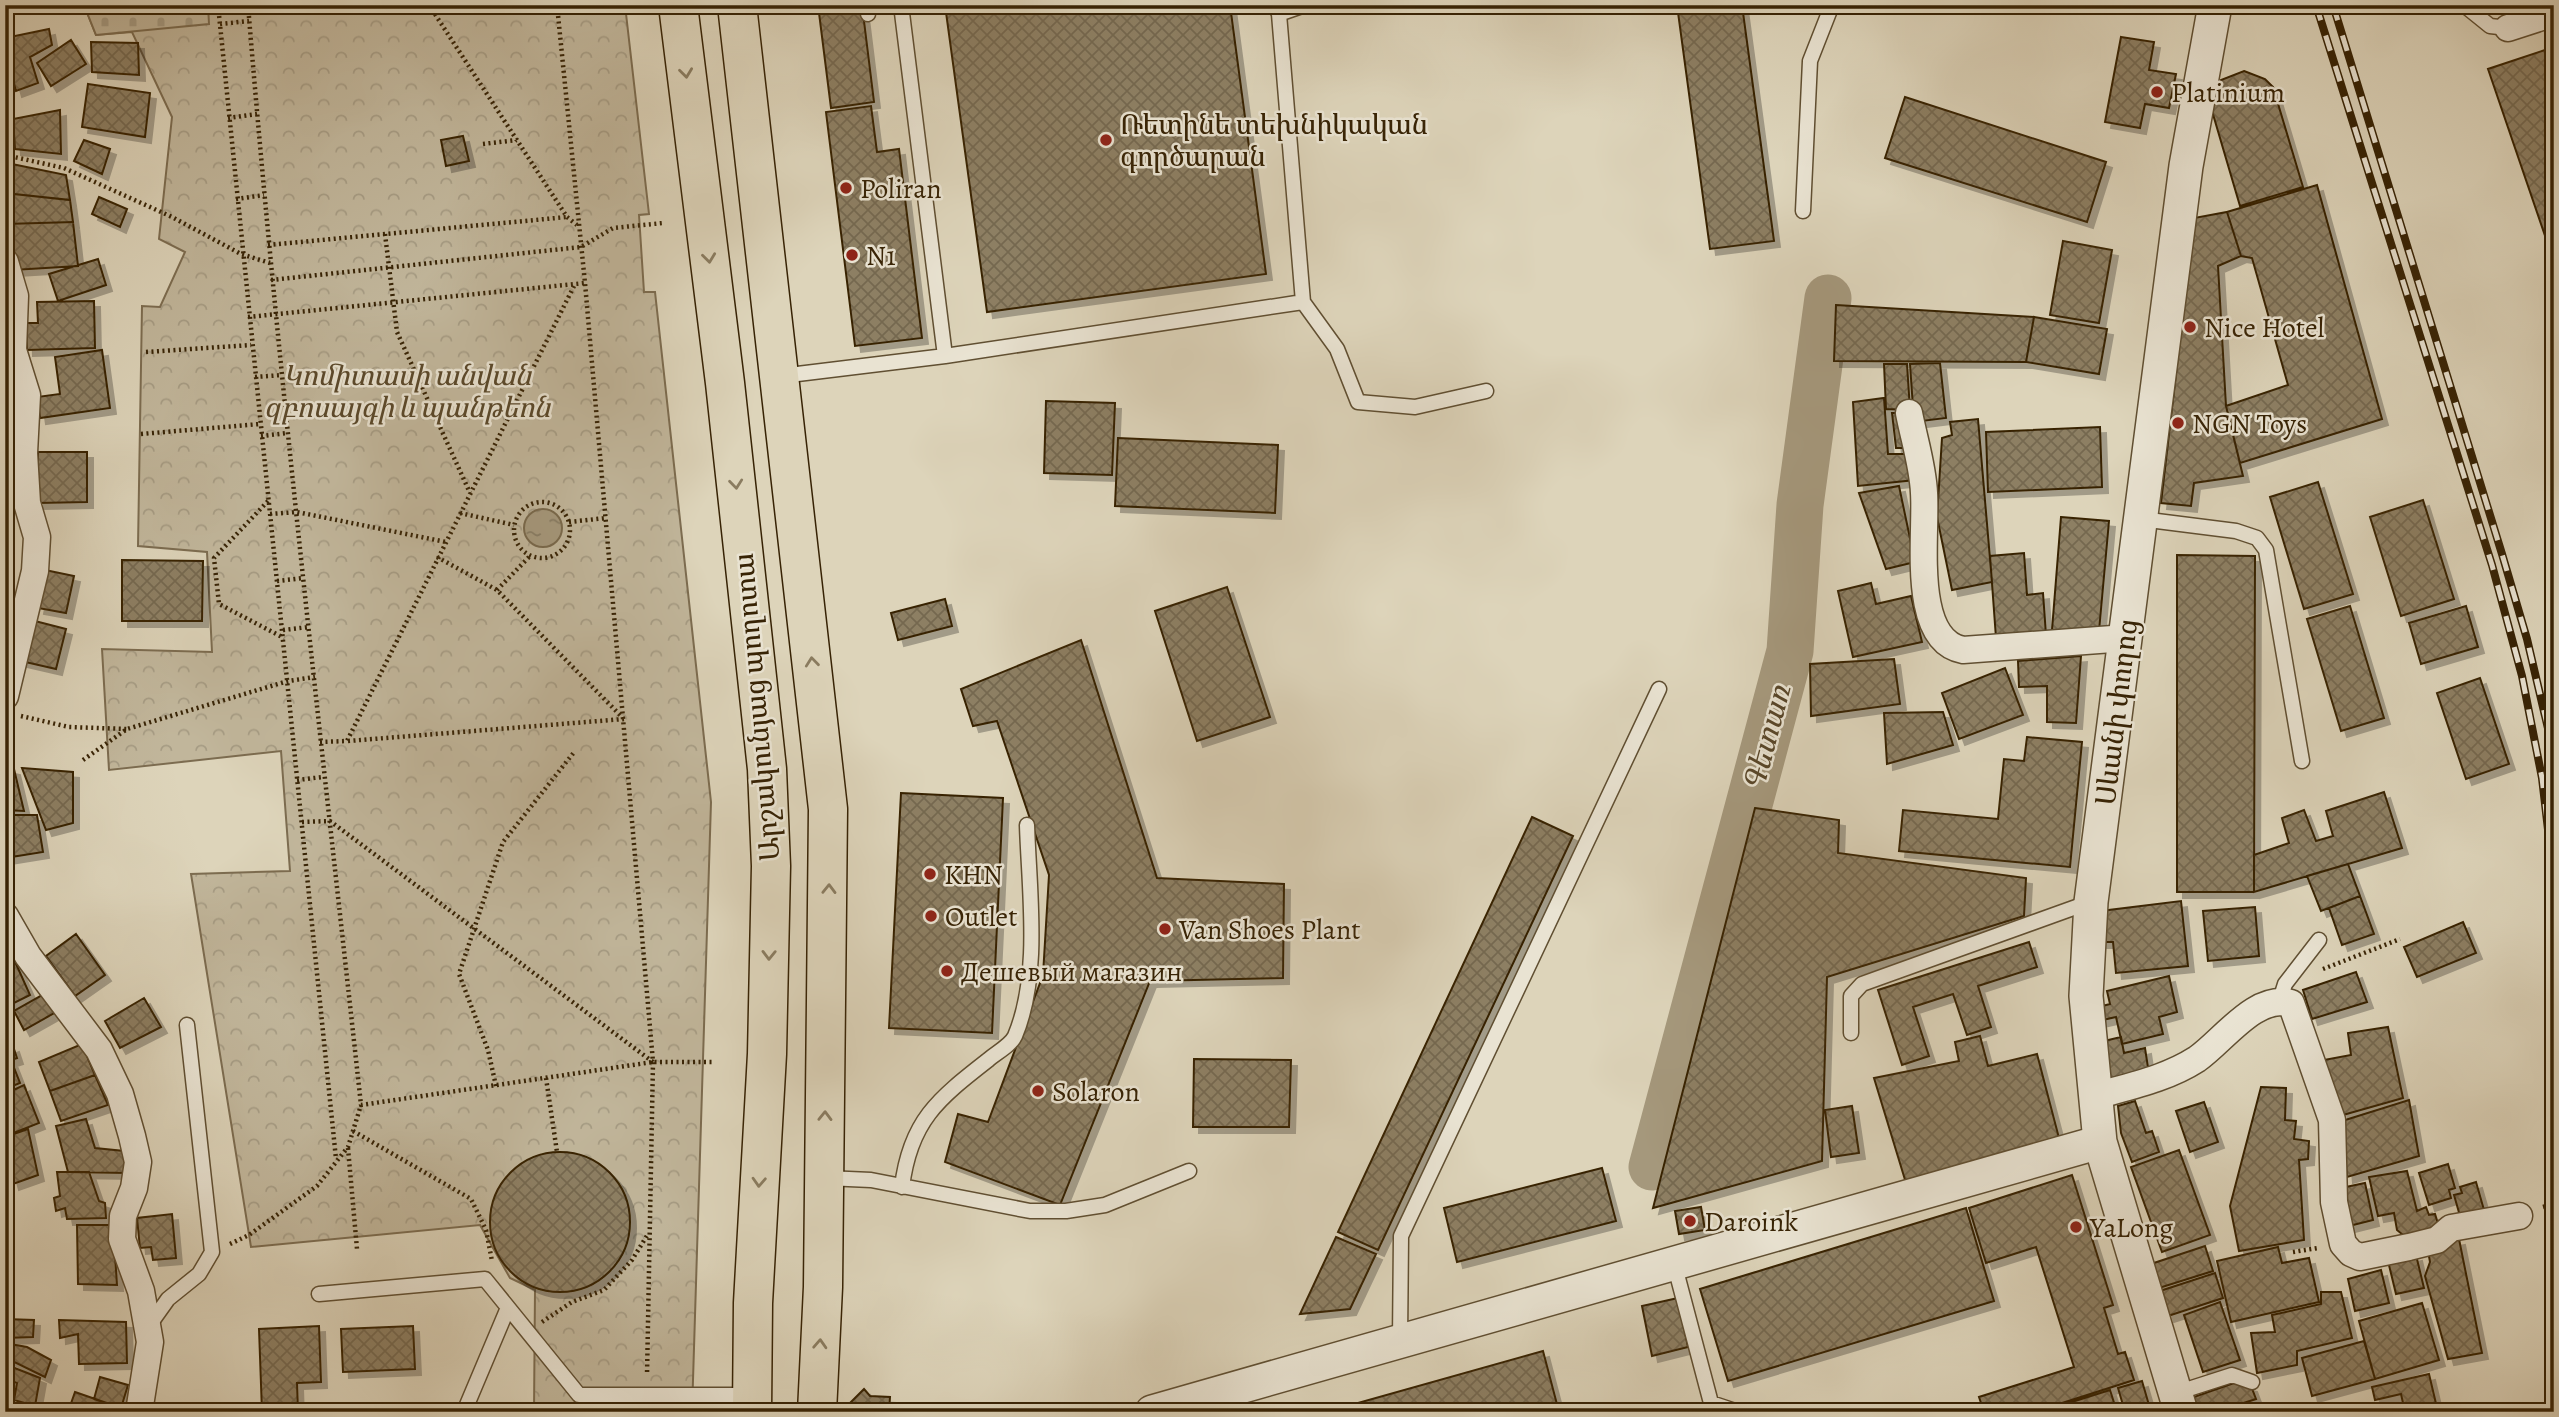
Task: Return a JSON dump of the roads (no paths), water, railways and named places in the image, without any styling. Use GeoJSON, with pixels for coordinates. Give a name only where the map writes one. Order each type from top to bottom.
{"type":"FeatureCollection","features":[{"type":"Feature","properties":{"kind":"main road","name":"Արշակունյաց պողոտա"},"geometry":{"type":"LineString","coordinates":[[678,5],[725,383],[767,769],[771,866],[768,1027],[753,1284],[752,1403]]}},
{"type":"Feature","properties":{"kind":"main road","name":"Արշակունյաց պողոտա"},"geometry":{"type":"LineString","coordinates":[[737,5],[828,809],[824,1178],[817,1412]]}},
{"type":"Feature","properties":{"kind":"street","name":"Սևանի փողոց"},"geometry":{"type":"LineString","coordinates":[[2179,1402],[2100,1142],[2086,996],[2091,902],[2186,166],[2215,5]]}},
{"type":"Feature","properties":{"kind":"street"},"geometry":{"type":"LineString","coordinates":[[2508,28],[2554,13]]}},
{"type":"Feature","properties":{"kind":"street"},"geometry":{"type":"LineString","coordinates":[[5,262],[15,296],[13,350],[27,395],[24,453],[27,503],[37,537],[35,571],[12,705]]}},
{"type":"Feature","properties":{"kind":"street"},"geometry":{"type":"LineString","coordinates":[[1909,413],[1924,490],[1926,610],[1940,637],[1951,648],[1962,650],[2126,638]]}},
{"type":"Feature","properties":{"kind":"street"},"geometry":{"type":"LineString","coordinates":[[5,916],[28,956],[99,1050],[120,1094],[138,1162],[134,1188],[123,1216],[122,1239],[141,1291],[149,1342],[139,1412]]}},
{"type":"Feature","properties":{"kind":"street"},"geometry":{"type":"LineString","coordinates":[[2095,1096],[2164,1076],[2198,1058],[2262,1007],[2280,1000],[2291,1003],[2332,1120],[2334,1202],[2343,1244],[2351,1253],[2360,1257],[2409,1247],[2437,1240],[2451,1228],[2519,1216]]}},
{"type":"Feature","properties":{"kind":"street"},"geometry":{"type":"LineString","coordinates":[[1152,1412],[2100,1142]]}},
{"type":"Feature","properties":{"kind":"lane"},"geometry":{"type":"LineString","coordinates":[[901,5],[945,356]]}},
{"type":"Feature","properties":{"kind":"lane"},"geometry":{"type":"LineString","coordinates":[[1304,5],[1277,10],[1303,302],[1337,349],[1358,402],[1415,407],[1486,391]]}},
{"type":"Feature","properties":{"kind":"lane"},"geometry":{"type":"LineString","coordinates":[[1803,211],[1810,61],[1832,5]]}},
{"type":"Feature","properties":{"kind":"lane"},"geometry":{"type":"LineString","coordinates":[[2464,5],[2490,26],[2508,28]]}},
{"type":"Feature","properties":{"kind":"lane"},"geometry":{"type":"LineString","coordinates":[[781,376],[945,356],[1303,302]]}},
{"type":"Feature","properties":{"kind":"lane"},"geometry":{"type":"LineString","coordinates":[[2141,519],[2236,531],[2257,538],[2266,550],[2302,761]]}},
{"type":"Feature","properties":{"kind":"lane"},"geometry":{"type":"LineString","coordinates":[[1400,1341],[1401,1236],[1658,689]]}},
{"type":"Feature","properties":{"kind":"lane"},"geometry":{"type":"LineString","coordinates":[[902,1187],[912,1137],[929,1112],[952,1088],[1014,1039],[1030,983],[1027,825]]}},
{"type":"Feature","properties":{"kind":"lane"},"geometry":{"type":"LineString","coordinates":[[1851,1032],[1852,996],[1862,984],[2091,902]]}},
{"type":"Feature","properties":{"kind":"lane"},"geometry":{"type":"LineString","coordinates":[[2280,1000],[2286,984],[2319,940]]}},
{"type":"Feature","properties":{"kind":"lane"},"geometry":{"type":"LineString","coordinates":[[148,1328],[168,1299],[199,1274],[212,1252],[187,1025]]}},
{"type":"Feature","properties":{"kind":"lane"},"geometry":{"type":"LineString","coordinates":[[824,1178],[871,1180],[1030,1211],[1066,1211],[1105,1205],[1189,1171]]}},
{"type":"Feature","properties":{"kind":"lane"},"geometry":{"type":"LineString","coordinates":[[1674,1263],[1709,1407],[1738,1412]]}},
{"type":"Feature","properties":{"kind":"lane"},"geometry":{"type":"LineString","coordinates":[[319,1294],[485,1279],[507,1310],[579,1395],[646,1395],[752,1403]]}},
{"type":"Feature","properties":{"kind":"lane"},"geometry":{"type":"LineString","coordinates":[[464,1412],[507,1310]]}},
{"type":"Feature","properties":{"kind":"lane"},"geometry":{"type":"LineString","coordinates":[[2179,1402],[2232,1375],[2252,1382]]}},
{"type":"Feature","properties":{"kind":"water"},"geometry":{"type":"Polygon","coordinates":[[[543,509],[556,515],[562,528],[556,541],[543,547],[530,541],[524,528],[530,515],[543,509]]]}},
{"type":"Feature","properties":{"kind":"waterway","name":"Գետառ"},"geometry":{"type":"LineString","coordinates":[[1652,1167],[1790,651],[1800,505],[1828,298]]}},
{"type":"Feature","properties":{"kind":"railway"},"geometry":{"type":"LineString","coordinates":[[2316,5],[2492,565],[2522,676],[2542,778],[2554,881]]}},
{"type":"Feature","properties":{"kind":"railway"},"geometry":{"type":"LineString","coordinates":[[2333,5],[2502,554],[2527,639],[2554,754]]}},
{"type":"Feature","properties":{"kind":"place","name":"Platinium"},"geometry":{"type":"Point","coordinates":[2157,92]}},
{"type":"Feature","properties":{"kind":"place","name":"Ռետինե տեխնիկական գործարան"},"geometry":{"type":"Point","coordinates":[1106,140]}},
{"type":"Feature","properties":{"kind":"place","name":"Poliran"},"geometry":{"type":"Point","coordinates":[846,188]}},
{"type":"Feature","properties":{"kind":"place","name":"N1"},"geometry":{"type":"Point","coordinates":[852,255]}},
{"type":"Feature","properties":{"kind":"place","name":"Nice Hotel"},"geometry":{"type":"Point","coordinates":[2190,327]}},
{"type":"Feature","properties":{"kind":"place","name":"NGN Toys"},"geometry":{"type":"Point","coordinates":[2178,423]}},
{"type":"Feature","properties":{"kind":"place","name":"KHN"},"geometry":{"type":"Point","coordinates":[930,874]}},
{"type":"Feature","properties":{"kind":"place","name":"Outlet"},"geometry":{"type":"Point","coordinates":[931,916]}},
{"type":"Feature","properties":{"kind":"place","name":"Van Shoes Plant"},"geometry":{"type":"Point","coordinates":[1165,929]}},
{"type":"Feature","properties":{"kind":"place","name":"Дешевый магазин"},"geometry":{"type":"Point","coordinates":[947,971]}},
{"type":"Feature","properties":{"kind":"place","name":"Solaron"},"geometry":{"type":"Point","coordinates":[1038,1091]}},
{"type":"Feature","properties":{"kind":"place","name":"Daroink"},"geometry":{"type":"Point","coordinates":[1690,1221]}},
{"type":"Feature","properties":{"kind":"place","name":"YaLong"},"geometry":{"type":"Point","coordinates":[2076,1227]}},
{"type":"Feature","properties":{"kind":"park label","name":"Կոմիտասի անվան զբոսայգի և պանթեոն"},"geometry":{"type":"Point","coordinates":[407,391]}}]}
